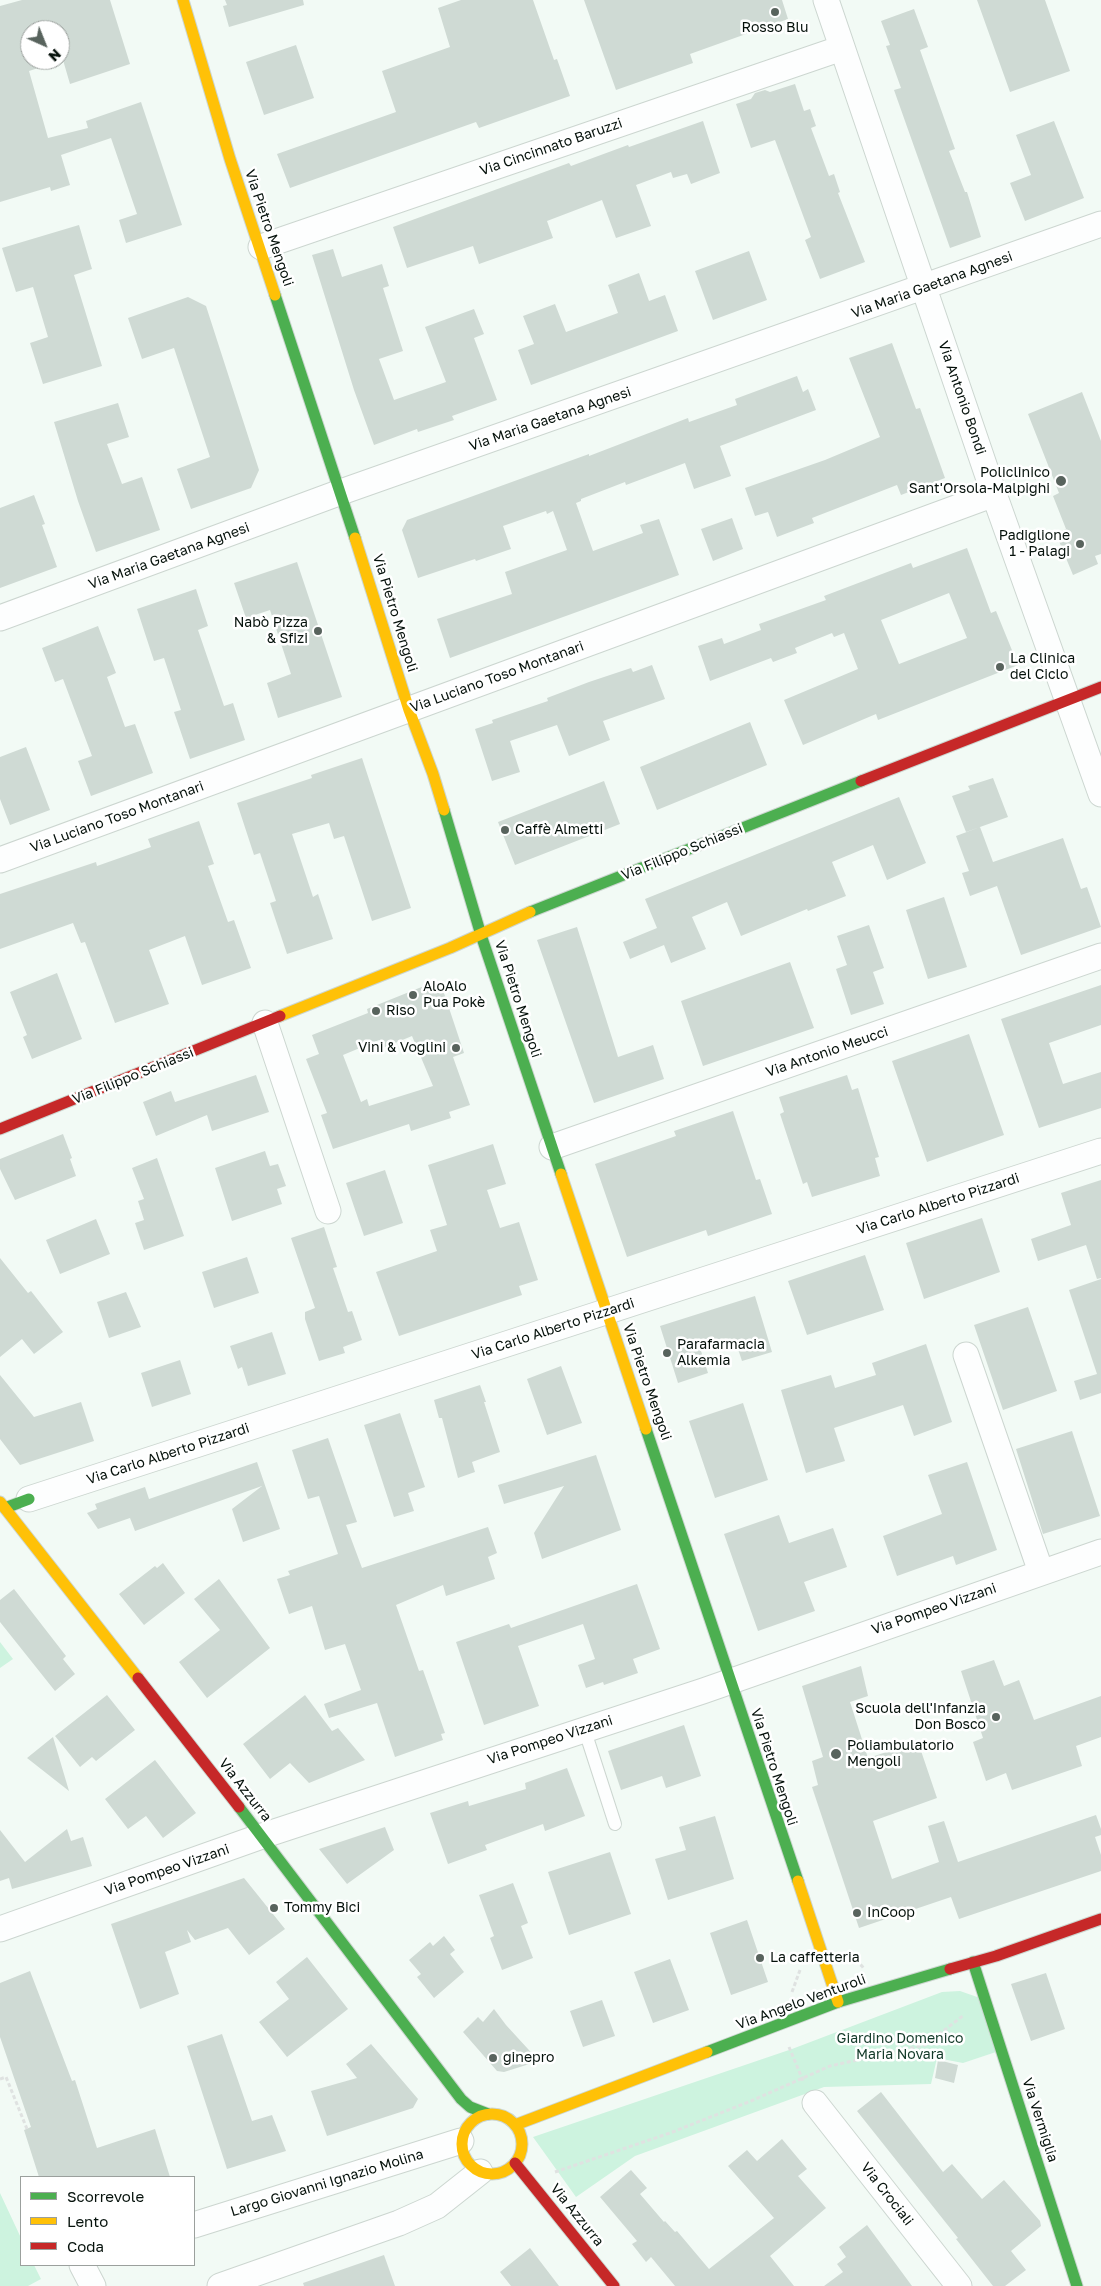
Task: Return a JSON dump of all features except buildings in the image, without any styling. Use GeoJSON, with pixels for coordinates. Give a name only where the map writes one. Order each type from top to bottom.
{"type":"FeatureCollection","features":[{"type":"Feature","properties":{"kind":"main road","name":"Via Pietro Mengoli"},"geometry":{"type":"LineString","coordinates":[[183,0],[230,159],[341,492],[409,710],[433,774],[481,935],[838,2002]]}},
{"type":"Feature","properties":{"kind":"main road","name":"Via Filippo Schiassi"},"geometry":{"type":"LineString","coordinates":[[0,1128],[481,935],[510,920],[1101,686]]}},
{"type":"Feature","properties":{"kind":"main road","name":"Via Carlo Alberto Pizzardi"},"geometry":{"type":"LineString","coordinates":[[2,1505],[29,1499]]}},
{"type":"Feature","properties":{"kind":"main road","name":"Via Azzurra"},"geometry":{"type":"LineString","coordinates":[[2,1505],[262,1836],[462,2100],[470,2107],[488,2114]]}},
{"type":"Feature","properties":{"kind":"main road","name":"Via Angelo Venturoli"},"geometry":{"type":"LineString","coordinates":[[515,2125],[838,2002],[973,1962],[1101,1919]]}},
{"type":"Feature","properties":{"kind":"main road","name":"Via Vermiglia"},"geometry":{"type":"LineString","coordinates":[[973,1962],[1077,2286]]}},
{"type":"Feature","properties":{"kind":"main road"},"geometry":{"type":"LineString","coordinates":[[462,2100],[465,2110],[463,2136],[465,2160],[471,2167],[489,2175],[499,2174],[508,2170],[516,2163],[522,2144],[520,2134],[515,2125],[503,2116],[488,2114],[478,2117],[463,2136]]}},
{"type":"Feature","properties":{"kind":"main road","name":"Via Azzurra"},"geometry":{"type":"LineString","coordinates":[[516,2163],[614,2286]]}},
{"type":"Feature","properties":{"kind":"street","name":"Via Antonio Bondi"},"geometry":{"type":"LineString","coordinates":[[826,0],[994,494],[1101,794]]}},
{"type":"Feature","properties":{"kind":"street","name":"Via Cincinnato Baruzzi"},"geometry":{"type":"LineString","coordinates":[[260,247],[842,48]]}},
{"type":"Feature","properties":{"kind":"street","name":"Via Maria Gaetana Agnesi"},"geometry":{"type":"LineString","coordinates":[[0,618],[341,492],[1101,224]]}},
{"type":"Feature","properties":{"kind":"street","name":"Via Luciano Toso Montanari"},"geometry":{"type":"LineString","coordinates":[[0,860],[994,494]]}},
{"type":"Feature","properties":{"kind":"street","name":"Via Antonio Meucci"},"geometry":{"type":"LineString","coordinates":[[552,1147],[1101,956]]}},
{"type":"Feature","properties":{"kind":"street"},"geometry":{"type":"LineString","coordinates":[[265,1022],[328,1211]]}},
{"type":"Feature","properties":{"kind":"street","name":"Via Carlo Alberto Pizzardi"},"geometry":{"type":"LineString","coordinates":[[29,1499],[1101,1151]]}},
{"type":"Feature","properties":{"kind":"street"},"geometry":{"type":"LineString","coordinates":[[966,1355],[1041,1572]]}},
{"type":"Feature","properties":{"kind":"street","name":"Via Pompeo Vizzani"},"geometry":{"type":"LineString","coordinates":[[0,1928],[262,1836],[730,1680],[1101,1552]]}},
{"type":"Feature","properties":{"kind":"street","name":"Via Crociali"},"geometry":{"type":"LineString","coordinates":[[815,2103],[959,2286]]}},
{"type":"Feature","properties":{"kind":"street","name":"Largo Giovanni Ignazio Molina"},"geometry":{"type":"LineString","coordinates":[[195,2224],[463,2136]]}},
{"type":"Feature","properties":{"kind":"street"},"geometry":{"type":"LineString","coordinates":[[220,2286],[399,2224],[437,2206],[480,2172]]}},
{"type":"Feature","properties":{"kind":"street"},"geometry":{"type":"LineString","coordinates":[[83,2266],[93,2286]]}},
{"type":"Feature","properties":{"kind":"lane"},"geometry":{"type":"LineString","coordinates":[[584,1728],[615,1824]]}},
{"type":"Feature","properties":{"kind":"path"},"geometry":{"type":"LineString","coordinates":[[555,2172],[670,2133],[751,2101],[830,2066],[925,2045],[964,2014]]}},
{"type":"Feature","properties":{"kind":"path"},"geometry":{"type":"LineString","coordinates":[[788,2044],[801,2078]]}},
{"type":"Feature","properties":{"kind":"path"},"geometry":{"type":"LineString","coordinates":[[0,2080],[6,2077],[27,2129]]}},
{"type":"Feature","properties":{"kind":"path"},"geometry":{"type":"LineString","coordinates":[[550,2165],[560,2179]]}},
{"type":"Feature","properties":{"kind":"green space"},"geometry":{"type":"Polygon","coordinates":[[[0,1642],[13,1659],[0,1668],[0,1642]]]}},
{"type":"Feature","properties":{"kind":"green space","name":"Giardino Domenico Maria Novara"},"geometry":{"type":"Polygon","coordinates":[[[960,1991],[980,1998],[999,2051],[963,2063],[937,2058],[931,2084],[824,2087],[635,2156],[576,2197],[533,2137],[792,2049],[942,1992],[960,1991]]]}},
{"type":"Feature","properties":{"kind":"green space"},"geometry":{"type":"Polygon","coordinates":[[[0,2193],[20,2236],[20,2266],[34,2266],[41,2279],[28,2286],[0,2286],[0,2193]]]}},
{"type":"Feature","properties":{"kind":"traffic: fast"},"geometry":{"type":"LineString","coordinates":[[275,295],[355,538]]}},
{"type":"Feature","properties":{"kind":"traffic: fast"},"geometry":{"type":"LineString","coordinates":[[530,912],[861,781]]}},
{"type":"Feature","properties":{"kind":"traffic: fast"},"geometry":{"type":"LineString","coordinates":[[444,810],[481,935],[561,1174]]}},
{"type":"Feature","properties":{"kind":"traffic: fast"},"geometry":{"type":"LineString","coordinates":[[646,1429],[798,1881]]}},
{"type":"Feature","properties":{"kind":"traffic: fast"},"geometry":{"type":"LineString","coordinates":[[5,1508],[29,1499]]}},
{"type":"Feature","properties":{"kind":"traffic: fast"},"geometry":{"type":"LineString","coordinates":[[239,1807],[461,2099],[470,2107],[488,2114]]}},
{"type":"Feature","properties":{"kind":"traffic: fast"},"geometry":{"type":"LineString","coordinates":[[973,1962],[1077,2286]]}},
{"type":"Feature","properties":{"kind":"traffic: fast"},"geometry":{"type":"LineString","coordinates":[[707,2052],[838,2002],[950,1969]]}},
{"type":"Feature","properties":{"kind":"traffic: slow"},"geometry":{"type":"LineString","coordinates":[[183,0],[230,159],[275,295]]}},
{"type":"Feature","properties":{"kind":"traffic: slow"},"geometry":{"type":"LineString","coordinates":[[355,538],[409,710],[433,774],[444,810]]}},
{"type":"Feature","properties":{"kind":"traffic: slow"},"geometry":{"type":"LineString","coordinates":[[280,1016],[450,948],[530,912]]}},
{"type":"Feature","properties":{"kind":"traffic: slow"},"geometry":{"type":"LineString","coordinates":[[561,1174],[646,1429]]}},
{"type":"Feature","properties":{"kind":"traffic: slow"},"geometry":{"type":"LineString","coordinates":[[0,1502],[138,1678]]}},
{"type":"Feature","properties":{"kind":"traffic: slow"},"geometry":{"type":"LineString","coordinates":[[798,1881],[838,2002]]}},
{"type":"Feature","properties":{"kind":"traffic: slow"},"geometry":{"type":"LineString","coordinates":[[515,2125],[707,2052]]}},
{"type":"Feature","properties":{"kind":"traffic: slow"},"geometry":{"type":"LineString","coordinates":[[486,2114],[498,2114],[509,2119],[517,2127],[522,2138],[522,2144],[520,2156],[509,2169],[498,2174],[486,2174],[475,2169],[467,2161],[462,2150],[462,2138],[467,2127],[475,2119],[486,2114]]}},
{"type":"Feature","properties":{"kind":"traffic: jam"},"geometry":{"type":"LineString","coordinates":[[861,781],[1101,687]]}},
{"type":"Feature","properties":{"kind":"traffic: jam"},"geometry":{"type":"LineString","coordinates":[[0,1129],[280,1016]]}},
{"type":"Feature","properties":{"kind":"traffic: jam"},"geometry":{"type":"LineString","coordinates":[[138,1678],[239,1807]]}},
{"type":"Feature","properties":{"kind":"traffic: jam"},"geometry":{"type":"LineString","coordinates":[[950,1969],[996,1956],[1101,1919]]}},
{"type":"Feature","properties":{"kind":"traffic: jam"},"geometry":{"type":"LineString","coordinates":[[515,2163],[614,2286]]}},
{"type":"Feature","properties":{"kind":"place","name":"Rosso Blu"},"geometry":{"type":"Point","coordinates":[775,12]}},
{"type":"Feature","properties":{"kind":"place","name":"Policlinico Sant'Orsola-Malpighi"},"geometry":{"type":"Point","coordinates":[1061,481]}},
{"type":"Feature","properties":{"kind":"place","name":"Padiglione 1 - Palagi"},"geometry":{"type":"Point","coordinates":[1080,544]}},
{"type":"Feature","properties":{"kind":"place","name":"Nabò Pizza & Sfizi"},"geometry":{"type":"Point","coordinates":[318,631]}},
{"type":"Feature","properties":{"kind":"place","name":"La Clinica del Ciclo"},"geometry":{"type":"Point","coordinates":[1000,667]}},
{"type":"Feature","properties":{"kind":"place","name":"Caffè Almetti"},"geometry":{"type":"Point","coordinates":[505,830]}},
{"type":"Feature","properties":{"kind":"place","name":"AloAlo Pua Pokè"},"geometry":{"type":"Point","coordinates":[413,995]}},
{"type":"Feature","properties":{"kind":"place","name":"Riso"},"geometry":{"type":"Point","coordinates":[376,1011]}},
{"type":"Feature","properties":{"kind":"place","name":"Vini & Voglini"},"geometry":{"type":"Point","coordinates":[456,1048]}},
{"type":"Feature","properties":{"kind":"place","name":"Parafarmacia Alkemia"},"geometry":{"type":"Point","coordinates":[667,1353]}},
{"type":"Feature","properties":{"kind":"place","name":"Scuola dell'Infanzia Don Bosco"},"geometry":{"type":"Point","coordinates":[996,1717]}},
{"type":"Feature","properties":{"kind":"place","name":"Poliambulatorio Mengoli"},"geometry":{"type":"Point","coordinates":[836,1754]}},
{"type":"Feature","properties":{"kind":"place","name":"Tommy Bici"},"geometry":{"type":"Point","coordinates":[274,1908]}},
{"type":"Feature","properties":{"kind":"place","name":"InCoop"},"geometry":{"type":"Point","coordinates":[857,1913]}},
{"type":"Feature","properties":{"kind":"place","name":"La caffetteria"},"geometry":{"type":"Point","coordinates":[760,1958]}},
{"type":"Feature","properties":{"kind":"place","name":"ginepro"},"geometry":{"type":"Point","coordinates":[493,2058]}}]}
